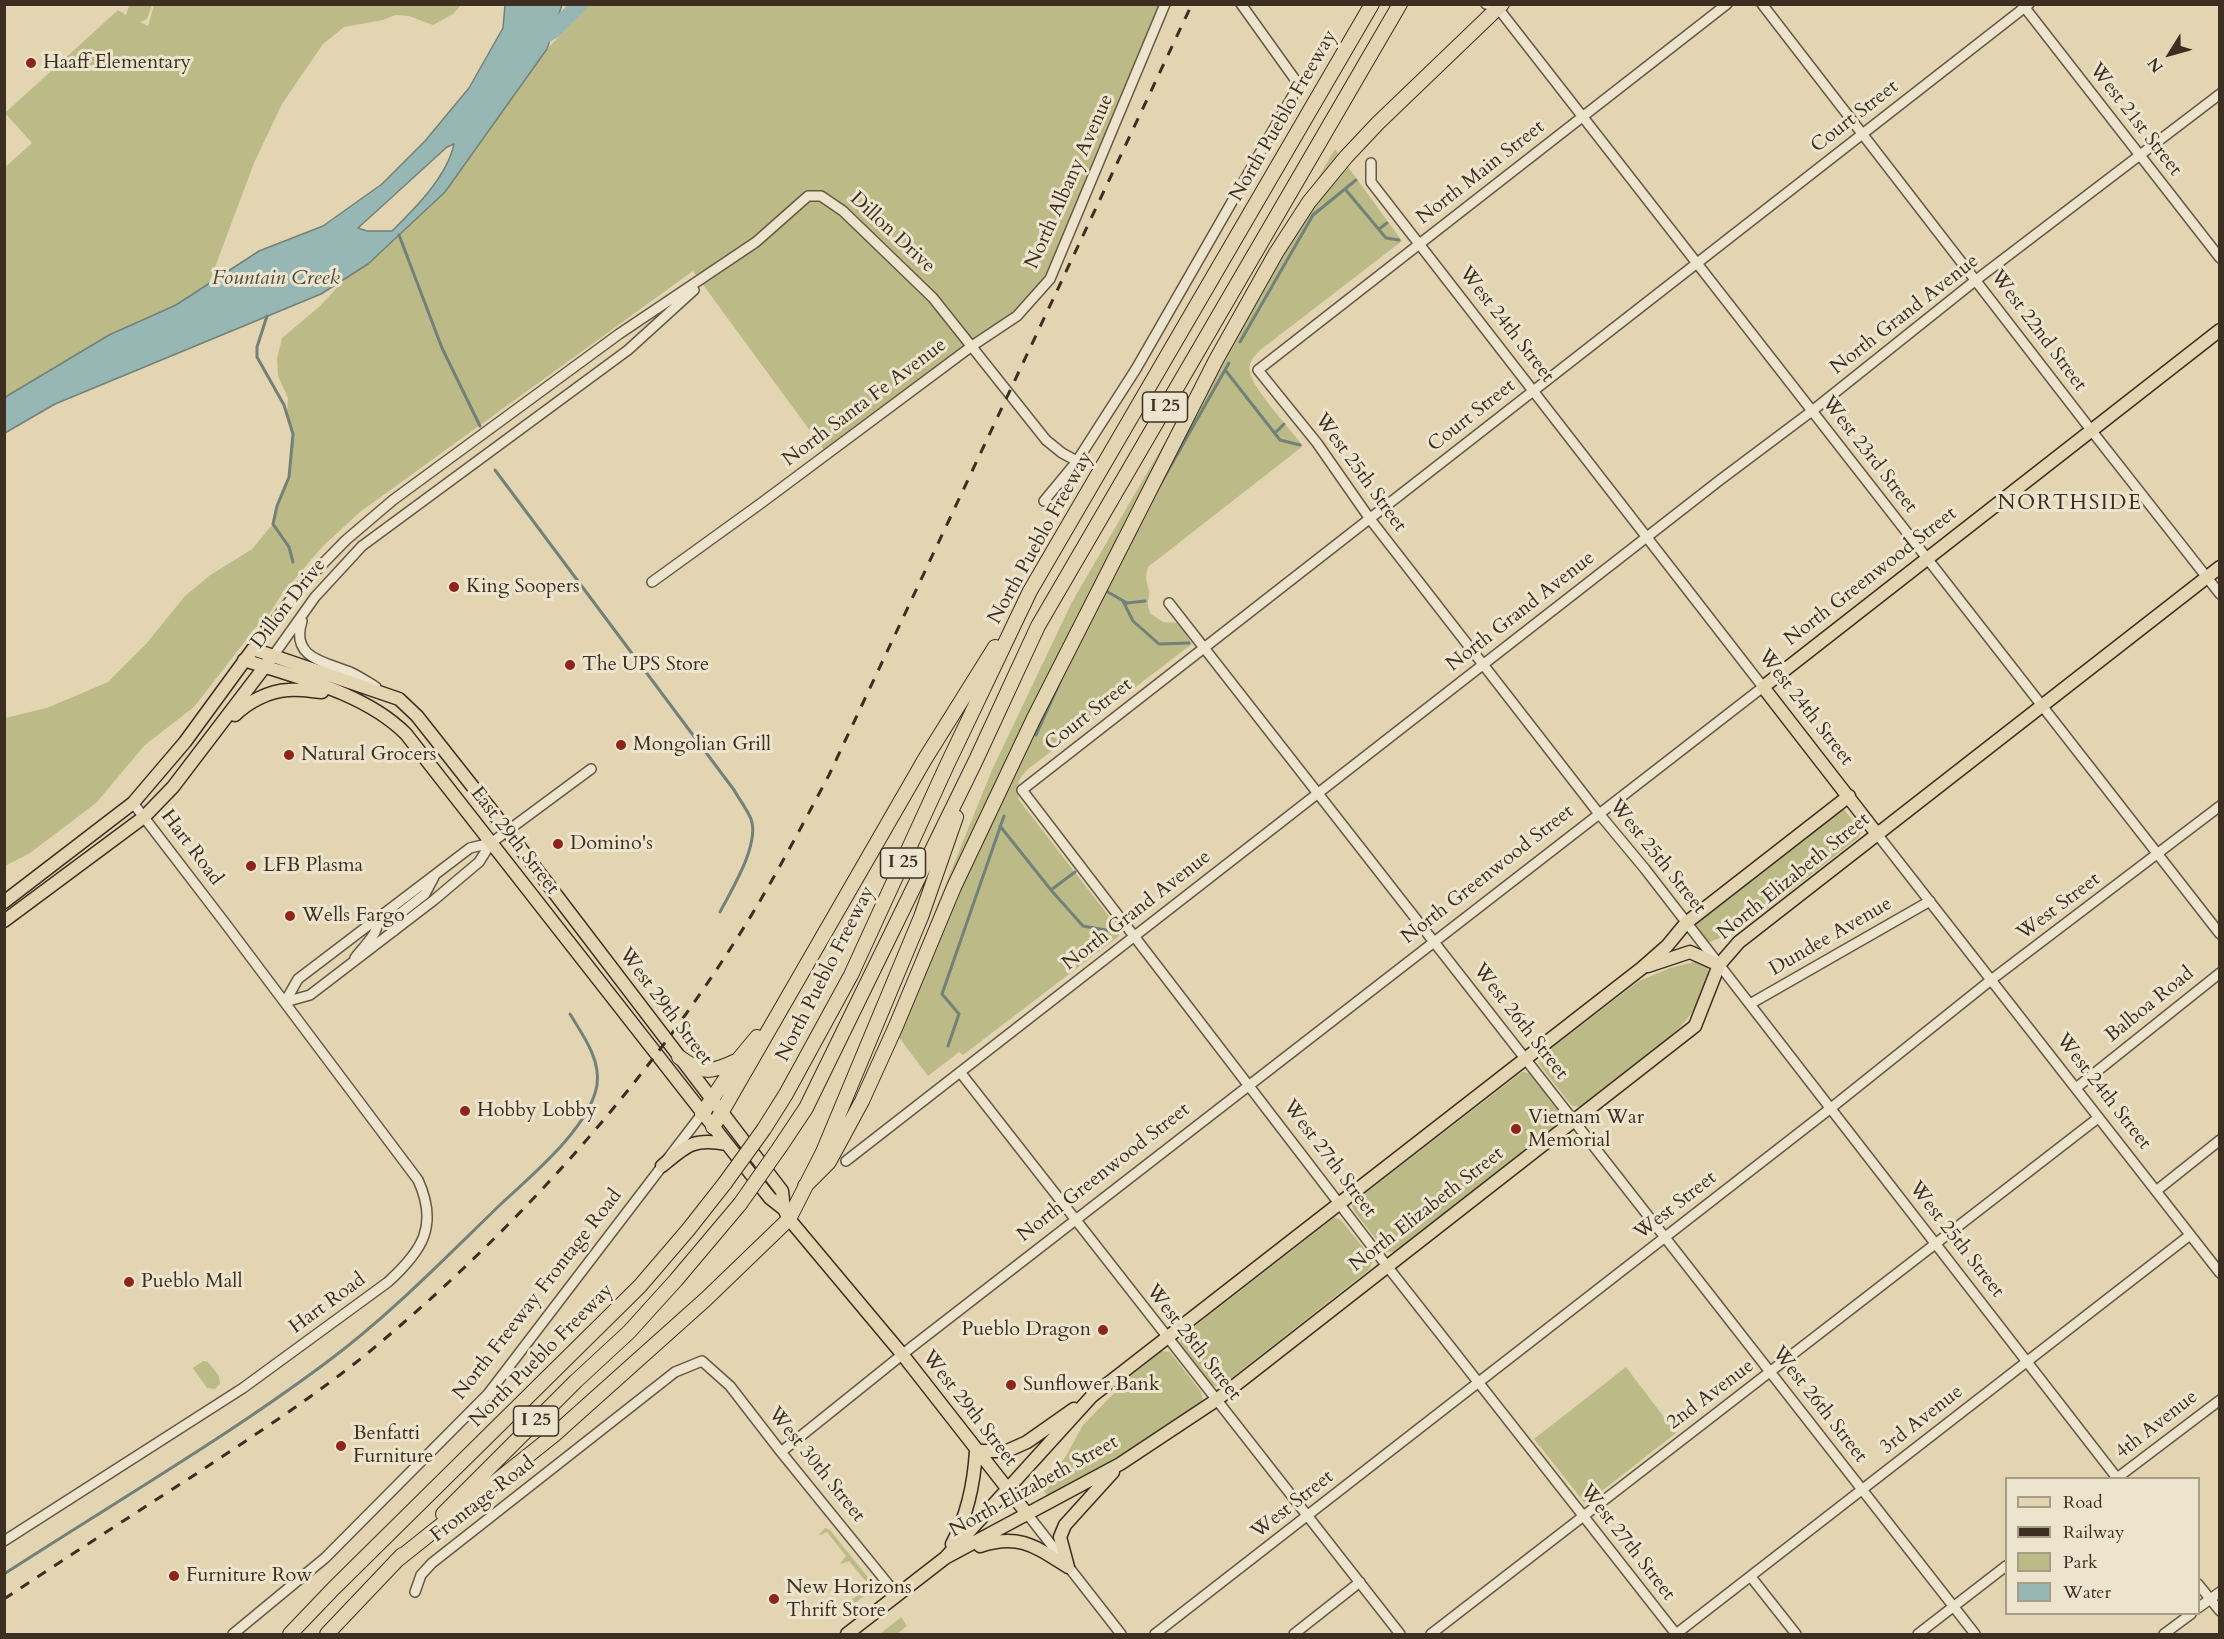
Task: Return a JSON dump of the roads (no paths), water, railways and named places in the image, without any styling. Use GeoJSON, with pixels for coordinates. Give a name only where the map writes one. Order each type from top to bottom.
{"type":"FeatureCollection","features":[{"type":"Feature","properties":{"kind":"highway","name":"North Pueblo Freeway"},"geometry":{"type":"LineString","coordinates":[[290,1635],[334,1588],[585,1343],[640,1286],[688,1230],[764,1129],[851,975],[1030,591],[1372,4]]}},
{"type":"Feature","properties":{"kind":"highway","name":"North Pueblo Freeway"},"geometry":{"type":"LineString","coordinates":[[327,1635],[396,1562],[576,1381],[629,1332],[740,1204],[806,1108],[976,760],[1043,617],[1400,4]]}},
{"type":"Feature","properties":{"kind":"highway"},"geometry":{"type":"LineString","coordinates":[[805,1186],[829,1162],[862,1101],[954,887],[1034,718],[1216,360],[1276,253],[1309,202],[1346,157],[1495,6]]}},
{"type":"Feature","properties":{"kind":"highway"},"geometry":{"type":"LineString","coordinates":[[713,1127],[925,759],[1030,591]]}},
{"type":"Feature","properties":{"kind":"highway"},"geometry":{"type":"LineString","coordinates":[[396,1562],[554,1435],[706,1299],[787,1214],[823,1152],[921,917],[976,760]]}},
{"type":"Feature","properties":{"kind":"highway"},"geometry":{"type":"LineString","coordinates":[[702,1114],[738,1060],[781,1008]]}},
{"type":"Feature","properties":{"kind":"highway"},"geometry":{"type":"LineString","coordinates":[[679,1057],[693,1067],[716,1071],[738,1060]]}},
{"type":"Feature","properties":{"kind":"highway"},"geometry":{"type":"LineString","coordinates":[[283,1635],[334,1588]]}},
{"type":"Feature","properties":{"kind":"main road","name":"North Greenwood Street"},"geometry":{"type":"LineString","coordinates":[[1763,687],[2220,330]]}},
{"type":"Feature","properties":{"kind":"main road","name":"North Elizabeth Street"},"geometry":{"type":"LineString","coordinates":[[945,1558],[1120,1464],[1215,1401],[1695,1026],[1719,965],[1739,942],[2220,567]]}},
{"type":"Feature","properties":{"kind":"main road","name":"East 29th Street"},"geometry":{"type":"LineString","coordinates":[[253,649],[399,699],[417,716],[507,831]]}},
{"type":"Feature","properties":{"kind":"main road","name":"Dillon Drive"},"geometry":{"type":"LineString","coordinates":[[4,902],[133,803],[184,742],[253,649]]}},
{"type":"Feature","properties":{"kind":"main road","name":"Dillon Drive"},"geometry":{"type":"LineString","coordinates":[[4,921],[144,817],[173,787],[210,741],[273,656]]}},
{"type":"Feature","properties":{"kind":"main road","name":"East 29th Street"},"geometry":{"type":"LineString","coordinates":[[244,660],[338,693],[390,718],[406,734],[702,1114]]}},
{"type":"Feature","properties":{"kind":"main road","name":"West 24th Street"},"geometry":{"type":"LineString","coordinates":[[1763,687],[1877,834]]}},
{"type":"Feature","properties":{"kind":"main road"},"geometry":{"type":"LineString","coordinates":[[210,741],[243,707],[266,696],[287,690],[338,693]]}},
{"type":"Feature","properties":{"kind":"main road","name":"North Elizabeth Street"},"geometry":{"type":"LineString","coordinates":[[847,1635],[945,1558],[1092,1396],[1642,968],[1667,946],[1686,923],[1849,796]]}},
{"type":"Feature","properties":{"kind":"main road","name":"West 29th Street"},"geometry":{"type":"LineString","coordinates":[[507,831],[782,1191],[787,1214]]}},
{"type":"Feature","properties":{"kind":"main road"},"geometry":{"type":"LineString","coordinates":[[1642,968],[1690,952],[1719,965]]}},
{"type":"Feature","properties":{"kind":"main road","name":"West 29th Street"},"geometry":{"type":"LineString","coordinates":[[702,1114],[902,1354],[1028,1515]]}},
{"type":"Feature","properties":{"kind":"main road"},"geometry":{"type":"LineString","coordinates":[[662,1166],[686,1146],[705,1140],[727,1144]]}},
{"type":"Feature","properties":{"kind":"main road"},"geometry":{"type":"LineString","coordinates":[[945,1558],[963,1522],[975,1479],[976,1451],[1007,1451],[1028,1442],[1092,1396]]}},
{"type":"Feature","properties":{"kind":"main road"},"geometry":{"type":"LineString","coordinates":[[1068,1567],[1060,1537],[1065,1525],[1120,1464]]}},
{"type":"Feature","properties":{"kind":"main road"},"geometry":{"type":"LineString","coordinates":[[945,1558],[994,1542],[1011,1539],[1030,1543],[1068,1567]]}},
{"type":"Feature","properties":{"kind":"street","name":"North Albany Avenue"},"geometry":{"type":"LineString","coordinates":[[972,346],[1017,316],[1050,279],[1165,4]]}},
{"type":"Feature","properties":{"kind":"street"},"geometry":{"type":"LineString","coordinates":[[1044,501],[1077,461],[1136,369],[1299,85],[1240,4]]}},
{"type":"Feature","properties":{"kind":"street","name":"North Main Street"},"geometry":{"type":"LineString","coordinates":[[1258,370],[1727,4]]}},
{"type":"Feature","properties":{"kind":"street","name":"West 22nd Street"},"geometry":{"type":"LineString","coordinates":[[1762,4],[2220,594]]}},
{"type":"Feature","properties":{"kind":"street","name":"West 23rd Street"},"geometry":{"type":"LineString","coordinates":[[1495,6],[2220,934]]}},
{"type":"Feature","properties":{"kind":"street","name":"Court Street"},"geometry":{"type":"LineString","coordinates":[[1022,789],[2025,6]]}},
{"type":"Feature","properties":{"kind":"street","name":"West 21st Street"},"geometry":{"type":"LineString","coordinates":[[2025,6],[2220,258]]}},
{"type":"Feature","properties":{"kind":"street","name":"North Grand Avenue"},"geometry":{"type":"LineString","coordinates":[[846,1161],[1646,537],[1812,411],[1976,280],[2220,94]]}},
{"type":"Feature","properties":{"kind":"street","name":"West 24th Street"},"geometry":{"type":"LineString","coordinates":[[1371,163],[1371,182],[1763,687]]}},
{"type":"Feature","properties":{"kind":"street","name":"Dillon Drive"},"geometry":{"type":"LineString","coordinates":[[253,649],[302,586],[346,540],[393,500],[618,334],[756,242],[808,196],[821,196],[843,211],[933,298],[972,346]]}},
{"type":"Feature","properties":{"kind":"street","name":"Dillon Drive"},"geometry":{"type":"LineString","coordinates":[[273,656],[315,597],[362,546],[628,350],[716,270]]}},
{"type":"Feature","properties":{"kind":"street","name":"North Santa Fe Avenue"},"geometry":{"type":"LineString","coordinates":[[652,582],[972,346],[1046,440],[1077,461]]}},
{"type":"Feature","properties":{"kind":"street","name":"West 25th Street"},"geometry":{"type":"LineString","coordinates":[[1258,370],[1317,443],[1370,519],[1483,665],[1750,1004],[2115,1477]]}},
{"type":"Feature","properties":{"kind":"street","name":"West 26th Street"},"geometry":{"type":"LineString","coordinates":[[1169,603],[1975,1635]]}},
{"type":"Feature","properties":{"kind":"street"},"geometry":{"type":"LineString","coordinates":[[304,613],[299,632],[304,650],[319,662],[352,673],[386,693]]}},
{"type":"Feature","properties":{"kind":"street","name":"North Greenwood Street"},"geometry":{"type":"LineString","coordinates":[[781,1452],[902,1354],[1763,687]]}},
{"type":"Feature","properties":{"kind":"street"},"geometry":{"type":"LineString","coordinates":[[285,1002],[310,995],[479,862],[491,843],[591,769]]}},
{"type":"Feature","properties":{"kind":"street","name":"West 27th Street"},"geometry":{"type":"LineString","coordinates":[[1022,789],[1387,1266],[1676,1634]]}},
{"type":"Feature","properties":{"kind":"street","name":"Hart Road"},"geometry":{"type":"LineString","coordinates":[[4,1542],[243,1388],[388,1282],[409,1263],[423,1243],[428,1220],[426,1197],[418,1180],[133,803]]}},
{"type":"Feature","properties":{"kind":"street","name":"West Street"},"geometry":{"type":"LineString","coordinates":[[1155,1635],[1831,1108],[1991,980],[2220,806]]}},
{"type":"Feature","properties":{"kind":"street","name":"West 24th Street"},"geometry":{"type":"LineString","coordinates":[[1877,834],[2220,1273]]}},
{"type":"Feature","properties":{"kind":"street"},"geometry":{"type":"LineString","coordinates":[[285,1002],[298,979],[470,848],[491,843]]}},
{"type":"Feature","properties":{"kind":"street"},"geometry":{"type":"LineString","coordinates":[[394,931],[391,925],[393,919],[425,894],[435,875]]}},
{"type":"Feature","properties":{"kind":"street","name":"Dundee Avenue"},"geometry":{"type":"LineString","coordinates":[[1750,1004],[1930,901]]}},
{"type":"Feature","properties":{"kind":"street"},"geometry":{"type":"LineString","coordinates":[[352,963],[362,947],[376,933],[377,927],[373,922]]}},
{"type":"Feature","properties":{"kind":"street","name":"Balboa Road"},"geometry":{"type":"LineString","coordinates":[[2076,1088],[2220,973]]}},
{"type":"Feature","properties":{"kind":"street","name":"West 28th Street"},"geometry":{"type":"LineString","coordinates":[[960,1072],[1400,1635]]}},
{"type":"Feature","properties":{"kind":"street","name":"North Freeway Frontage Road"},"geometry":{"type":"LineString","coordinates":[[233,1635],[326,1558],[488,1394],[702,1114]]}},
{"type":"Feature","properties":{"kind":"street","name":"2nd Avenue"},"geometry":{"type":"LineString","coordinates":[[1431,1635],[2098,1118]]}},
{"type":"Feature","properties":{"kind":"street"},"geometry":{"type":"LineString","coordinates":[[2156,1191],[2220,1140]]}},
{"type":"Feature","properties":{"kind":"street","name":"3rd Avenue"},"geometry":{"type":"LineString","coordinates":[[1676,1634],[2190,1234]]}},
{"type":"Feature","properties":{"kind":"street","name":"West 30th Street"},"geometry":{"type":"LineString","coordinates":[[702,1361],[730,1386],[897,1595]]}},
{"type":"Feature","properties":{"kind":"street","name":"Frontage Road"},"geometry":{"type":"LineString","coordinates":[[415,1593],[421,1575],[432,1563],[675,1372],[702,1361]]}},
{"type":"Feature","properties":{"kind":"street","name":"4th Avenue"},"geometry":{"type":"LineString","coordinates":[[2120,1477],[2220,1400]]}},
{"type":"Feature","properties":{"kind":"street","name":"West 29th Street"},"geometry":{"type":"LineString","coordinates":[[1028,1515],[1121,1635]]}},
{"type":"Feature","properties":{"kind":"street"},"geometry":{"type":"LineString","coordinates":[[1918,1635],[2005,1568]]}},
{"type":"Feature","properties":{"kind":"street"},"geometry":{"type":"LineString","coordinates":[[1751,1577],[1796,1635]]}},
{"type":"Feature","properties":{"kind":"street"},"geometry":{"type":"LineString","coordinates":[[1294,1635],[1360,1582]]}},
{"type":"Feature","properties":{"kind":"street"},"geometry":{"type":"LineString","coordinates":[[2200,1585],[2220,1611]]}},
{"type":"Feature","properties":{"kind":"street"},"geometry":{"type":"LineString","coordinates":[[2200,1607],[2220,1592]]}},
{"type":"Feature","properties":{"kind":"street"},"geometry":{"type":"LineString","coordinates":[[2164,1635],[2190,1615]]}},
{"type":"Feature","properties":{"kind":"water","name":"Fountain Creek"},"geometry":{"type":"Polygon","coordinates":[[[505,5],[562,5],[547,49],[445,192],[368,264],[321,294],[55,404],[5,433],[5,398],[7,396],[109,335],[176,305],[259,251],[323,226],[382,184],[425,141],[469,88],[503,28],[505,5]],[[454,144],[447,147],[358,228],[367,231],[392,231],[429,191],[445,168],[454,144]]]}},
{"type":"Feature","properties":{"kind":"waterway","name":"Fountain Creek"},"geometry":{"type":"LineString","coordinates":[[535,41],[554,30],[580,4]]}},
{"type":"Feature","properties":{"kind":"waterway"},"geometry":{"type":"LineString","coordinates":[[1240,342],[1313,215],[1356,180]]}},
{"type":"Feature","properties":{"kind":"waterway"},"geometry":{"type":"LineString","coordinates":[[1345,189],[1386,238],[1399,240]]}},
{"type":"Feature","properties":{"kind":"waterway"},"geometry":{"type":"LineString","coordinates":[[1379,229],[1387,223]]}},
{"type":"Feature","properties":{"kind":"waterway"},"geometry":{"type":"LineString","coordinates":[[399,235],[442,348],[480,426]]}},
{"type":"Feature","properties":{"kind":"waterway"},"geometry":{"type":"LineString","coordinates":[[267,316],[257,347],[257,357],[284,405],[293,434],[289,477],[277,506],[273,524],[289,547],[293,562]]}},
{"type":"Feature","properties":{"kind":"waterway"},"geometry":{"type":"LineString","coordinates":[[1157,490],[1229,363]]}},
{"type":"Feature","properties":{"kind":"waterway"},"geometry":{"type":"LineString","coordinates":[[1226,371],[1280,440],[1300,445]]}},
{"type":"Feature","properties":{"kind":"waterway"},"geometry":{"type":"LineString","coordinates":[[1275,433],[1284,424]]}},
{"type":"Feature","properties":{"kind":"waterway"},"geometry":{"type":"LineString","coordinates":[[495,470],[734,790],[749,815],[753,829],[752,841],[743,866],[720,912]]}},
{"type":"Feature","properties":{"kind":"waterway"},"geometry":{"type":"LineString","coordinates":[[1099,604],[1107,588]]}},
{"type":"Feature","properties":{"kind":"waterway"},"geometry":{"type":"LineString","coordinates":[[1106,591],[1127,603],[1145,601]]}},
{"type":"Feature","properties":{"kind":"waterway"},"geometry":{"type":"LineString","coordinates":[[1123,601],[1133,621],[1159,644],[1189,643]]}},
{"type":"Feature","properties":{"kind":"waterway"},"geometry":{"type":"LineString","coordinates":[[1036,735],[1060,682]]}},
{"type":"Feature","properties":{"kind":"waterway"},"geometry":{"type":"LineString","coordinates":[[948,1046],[959,1014],[942,994],[1004,816]]}},
{"type":"Feature","properties":{"kind":"waterway"},"geometry":{"type":"LineString","coordinates":[[1000,826],[1083,926],[1117,932]]}},
{"type":"Feature","properties":{"kind":"waterway"},"geometry":{"type":"LineString","coordinates":[[1051,890],[1075,872]]}},
{"type":"Feature","properties":{"kind":"waterway"},"geometry":{"type":"LineString","coordinates":[[4,1574],[248,1418],[327,1362],[395,1306],[543,1164],[572,1133],[583,1117],[592,1101],[597,1085],[593,1056],[570,1014]]}},
{"type":"Feature","properties":{"kind":"railway"},"geometry":{"type":"LineString","coordinates":[[4,1599],[264,1429],[369,1352],[421,1308],[520,1213],[611,1111],[654,1058],[694,1003],[745,925],[829,775],[1192,4]]}},
{"type":"Feature","properties":{"kind":"place","name":"Haaff Elementary"},"geometry":{"type":"Point","coordinates":[31,63]}},
{"type":"Feature","properties":{"kind":"place","name":"King Soopers"},"geometry":{"type":"Point","coordinates":[454,587]}},
{"type":"Feature","properties":{"kind":"place","name":"The UPS Store"},"geometry":{"type":"Point","coordinates":[570,665]}},
{"type":"Feature","properties":{"kind":"place","name":"Mongolian Grill"},"geometry":{"type":"Point","coordinates":[621,745]}},
{"type":"Feature","properties":{"kind":"place","name":"Natural Grocers"},"geometry":{"type":"Point","coordinates":[289,755]}},
{"type":"Feature","properties":{"kind":"place","name":"Domino's"},"geometry":{"type":"Point","coordinates":[558,844]}},
{"type":"Feature","properties":{"kind":"place","name":"LFB Plasma"},"geometry":{"type":"Point","coordinates":[251,866]}},
{"type":"Feature","properties":{"kind":"place","name":"Wells Fargo"},"geometry":{"type":"Point","coordinates":[290,916]}},
{"type":"Feature","properties":{"kind":"place","name":"Hobby Lobby"},"geometry":{"type":"Point","coordinates":[465,1111]}},
{"type":"Feature","properties":{"kind":"place","name":"Vietnam War Memorial"},"geometry":{"type":"Point","coordinates":[1516,1129]}},
{"type":"Feature","properties":{"kind":"place","name":"Pueblo Mall"},"geometry":{"type":"Point","coordinates":[129,1282]}},
{"type":"Feature","properties":{"kind":"place","name":"Pueblo Dragon"},"geometry":{"type":"Point","coordinates":[1103,1330]}},
{"type":"Feature","properties":{"kind":"place","name":"Sunflower Bank"},"geometry":{"type":"Point","coordinates":[1011,1385]}},
{"type":"Feature","properties":{"kind":"place","name":"Benfatti Furniture"},"geometry":{"type":"Point","coordinates":[341,1446]}},
{"type":"Feature","properties":{"kind":"place","name":"Furniture Row"},"geometry":{"type":"Point","coordinates":[174,1576]}},
{"type":"Feature","properties":{"kind":"place","name":"New Horizons Thrift Store"},"geometry":{"type":"Point","coordinates":[774,1599]}},
{"type":"Feature","properties":{"kind":"district","name":"NORTHSIDE"},"geometry":{"type":"Point","coordinates":[2070,504]}}]}
